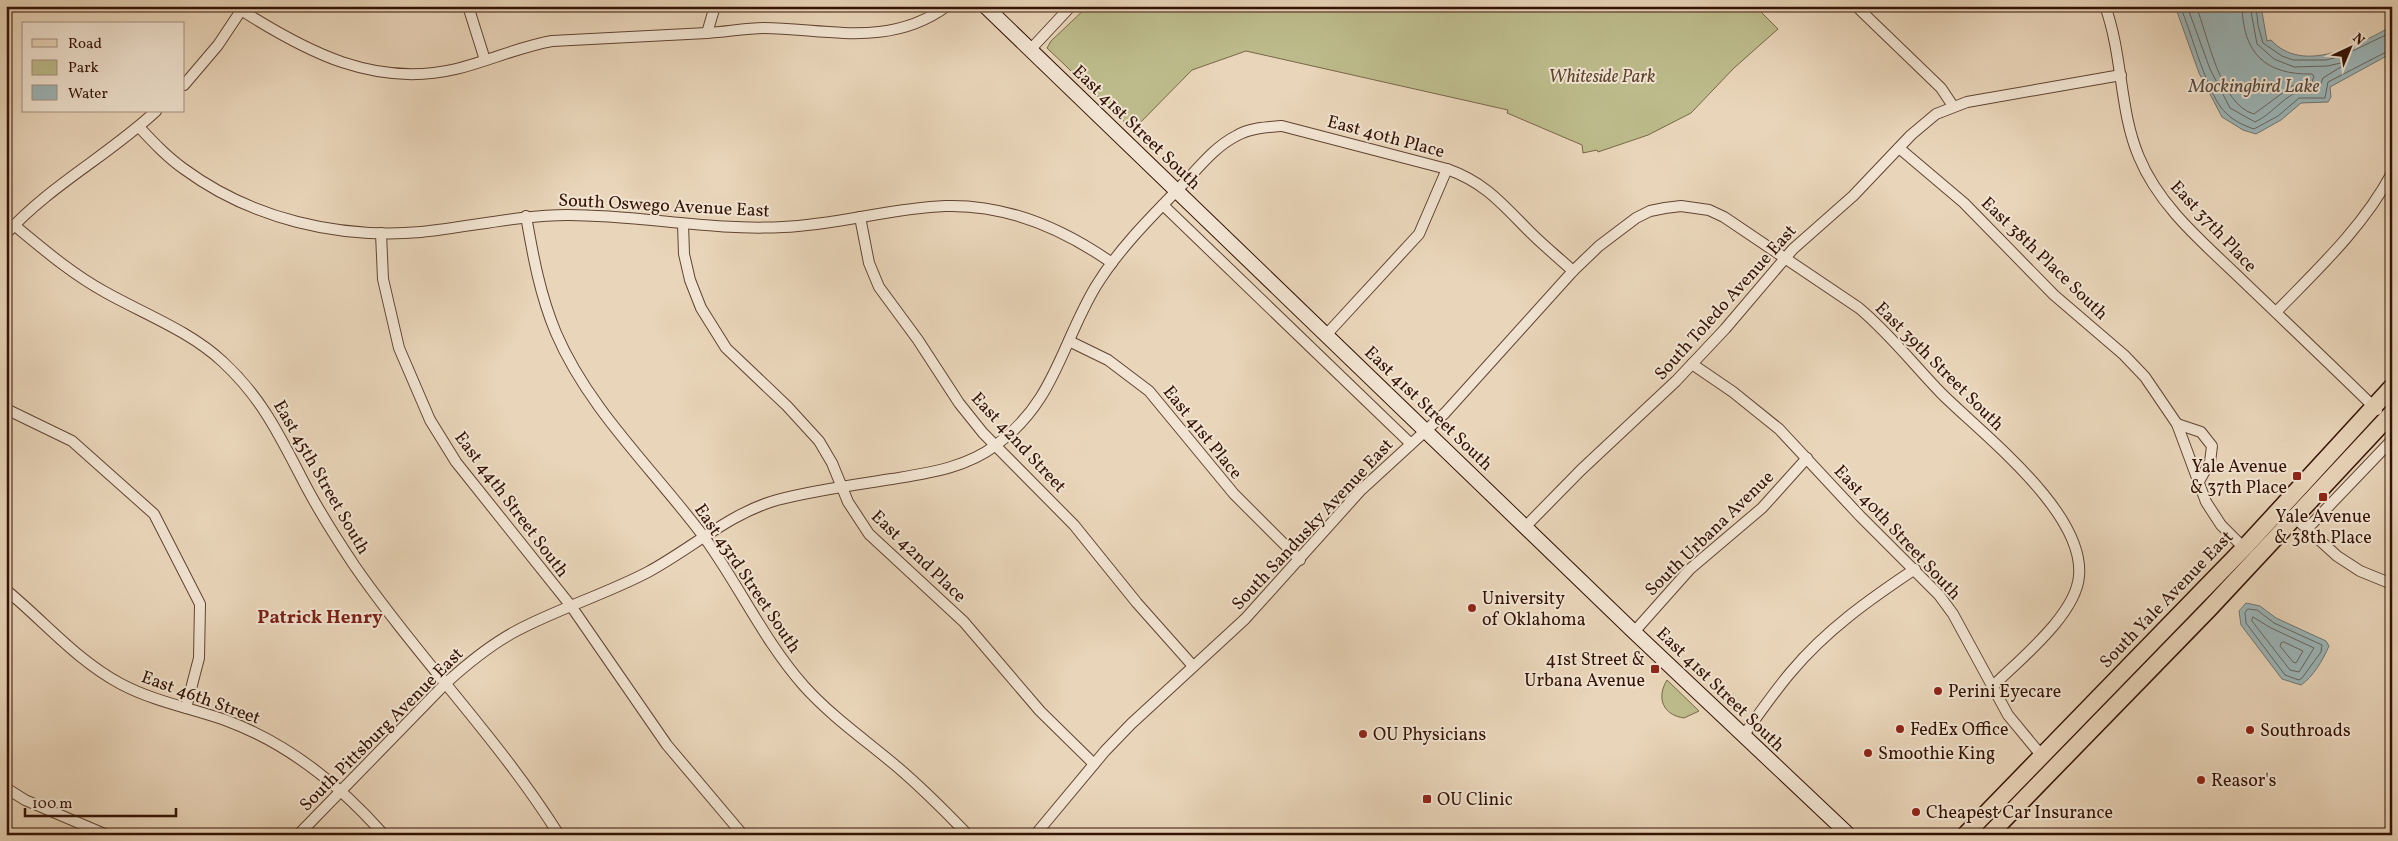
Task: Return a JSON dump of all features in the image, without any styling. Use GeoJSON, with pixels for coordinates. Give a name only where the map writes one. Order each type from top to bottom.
{"type":"FeatureCollection","features":[{"type":"Feature","properties":{"kind":"main road","name":"East 41st Street South"},"geometry":{"type":"LineString","coordinates":[[985,6],[1634,632],[1849,835]]}},
{"type":"Feature","properties":{"kind":"main road","name":"South Yale Avenue East"},"geometry":{"type":"LineString","coordinates":[[1965,835],[2244,548],[2392,387]]}},
{"type":"Feature","properties":{"kind":"main road","name":"South Yale Avenue East"},"geometry":{"type":"LineString","coordinates":[[1989,835],[2301,523],[2389,416]]}},
{"type":"Feature","properties":{"kind":"street"},"geometry":{"type":"LineString","coordinates":[[468,6],[485,60]]}},
{"type":"Feature","properties":{"kind":"street"},"geometry":{"type":"LineString","coordinates":[[707,33],[714,6]]}},
{"type":"Feature","properties":{"kind":"street"},"geometry":{"type":"LineString","coordinates":[[185,84],[218,45],[242,8],[281,36],[319,55],[375,71],[427,74],[456,69],[524,46],[552,42],[762,28],[857,34],[881,33],[905,29],[927,19],[947,6]]}},
{"type":"Feature","properties":{"kind":"street"},"geometry":{"type":"LineString","coordinates":[[1030,50],[1071,6]]}},
{"type":"Feature","properties":{"kind":"street"},"geometry":{"type":"LineString","coordinates":[[1856,6],[1941,88],[1953,106],[2121,76]]}},
{"type":"Feature","properties":{"kind":"street","name":"East 37th Place"},"geometry":{"type":"LineString","coordinates":[[2105,6],[2132,136],[2139,157],[2150,179],[2180,218],[2373,406],[2389,416]]}},
{"type":"Feature","properties":{"kind":"street","name":"South Toledo Avenue East"},"geometry":{"type":"LineString","coordinates":[[1526,526],[1581,470],[1651,407],[1692,364],[1785,258],[1853,196],[1924,123],[1953,106]]}},
{"type":"Feature","properties":{"kind":"street"},"geometry":{"type":"LineString","coordinates":[[6,234],[14,225],[68,180],[139,127],[155,112]]}},
{"type":"Feature","properties":{"kind":"street","name":"East 40th Place"},"geometry":{"type":"LineString","coordinates":[[1177,190],[1214,153],[1237,135],[1268,127],[1282,126],[1447,169],[1468,177],[1496,196],[1540,242],[1573,271]]}},
{"type":"Feature","properties":{"kind":"street"},"geometry":{"type":"LineString","coordinates":[[139,127],[163,153],[201,181],[226,195],[274,216],[313,226],[381,233]]}},
{"type":"Feature","properties":{"kind":"street","name":"East 38th Place South"},"geometry":{"type":"LineString","coordinates":[[1900,148],[1964,203],[2054,295],[2124,355],[2157,392],[2177,424],[2189,452],[2198,483],[2213,514],[2244,548]]}},
{"type":"Feature","properties":{"kind":"street"},"geometry":{"type":"LineString","coordinates":[[1326,335],[1419,234],[1447,169]]}},
{"type":"Feature","properties":{"kind":"street"},"geometry":{"type":"LineString","coordinates":[[2276,312],[2348,237],[2372,207],[2392,173]]}},
{"type":"Feature","properties":{"kind":"street","name":"South Pittsburg Avenue East"},"geometry":{"type":"LineString","coordinates":[[298,835],[446,683],[497,643],[517,630],[650,571],[752,509],[777,500],[937,472],[964,463],[995,446],[1038,404],[1056,372],[1083,310],[1126,243],[1177,190]]}},
{"type":"Feature","properties":{"kind":"street"},"geometry":{"type":"LineString","coordinates":[[1163,205],[1410,443]]}},
{"type":"Feature","properties":{"kind":"street","name":"South Oswego Avenue East"},"geometry":{"type":"LineString","coordinates":[[381,233],[422,232],[526,216],[636,217],[683,224],[733,228],[785,227],[944,206],[998,210],[1022,216],[1053,227],[1077,239],[1112,263]]}},
{"type":"Feature","properties":{"kind":"street","name":"South Sandusky Avenue East"},"geometry":{"type":"LineString","coordinates":[[1035,835],[1094,764],[1160,696],[1246,618],[1361,490],[1410,443],[1445,413],[1573,271],[1619,229],[1650,211],[1682,206],[1709,210],[1724,217]]}},
{"type":"Feature","properties":{"kind":"street","name":"East 43rd Street South"},"geometry":{"type":"LineString","coordinates":[[526,216],[534,265],[545,305],[570,361],[588,390],[704,537],[785,662],[803,685],[827,709],[927,793],[968,835]]}},
{"type":"Feature","properties":{"kind":"street","name":"East 42nd Street"},"geometry":{"type":"LineString","coordinates":[[860,217],[869,263],[879,287],[923,348],[959,404],[995,446],[1044,492],[1079,531],[1154,624],[1193,666]]}},
{"type":"Feature","properties":{"kind":"street","name":"East 39th Street South"},"geometry":{"type":"LineString","coordinates":[[1724,217],[1839,294],[1879,325],[1941,392],[2019,466],[2050,502],[2061,520],[2077,553],[2080,575],[2072,601],[2064,614],[1992,687]]}},
{"type":"Feature","properties":{"kind":"street","name":"East 42nd Place"},"geometry":{"type":"LineString","coordinates":[[683,224],[684,254],[690,280],[714,331],[726,348],[787,406],[819,441],[856,518],[869,534],[964,622],[1040,711],[1094,764]]}},
{"type":"Feature","properties":{"kind":"street","name":"East 45th Street South"},"geometry":{"type":"LineString","coordinates":[[14,225],[66,267],[103,291],[199,344],[222,360],[241,380],[269,417],[334,536],[369,586],[544,811],[559,835]]}},
{"type":"Feature","properties":{"kind":"street","name":"East 44th Street South"},"geometry":{"type":"LineString","coordinates":[[381,233],[384,279],[399,348],[430,420],[456,462],[571,606],[667,745],[744,835]]}},
{"type":"Feature","properties":{"kind":"street","name":"East 41st Place"},"geometry":{"type":"LineString","coordinates":[[1069,341],[1108,360],[1149,392],[1234,494],[1300,560]]}},
{"type":"Feature","properties":{"kind":"street","name":"East 40th Street South"},"geometry":{"type":"LineString","coordinates":[[1692,364],[1733,392],[1779,429],[1860,516],[1939,595],[1953,614],[2008,715],[2041,755]]}},
{"type":"Feature","properties":{"kind":"street"},"geometry":{"type":"LineString","coordinates":[[6,409],[72,441],[154,514],[200,604],[199,658],[186,708]]}},
{"type":"Feature","properties":{"kind":"street"},"geometry":{"type":"LineString","coordinates":[[2177,424],[2201,432],[2212,446],[2210,462],[2198,483]]}},
{"type":"Feature","properties":{"kind":"street","name":"South Yale Avenue East"},"geometry":{"type":"LineString","coordinates":[[2301,523],[2392,440]]}},
{"type":"Feature","properties":{"kind":"street","name":"South Urbana Avenue"},"geometry":{"type":"LineString","coordinates":[[1634,632],[1690,569],[1762,508],[1807,458]]}},
{"type":"Feature","properties":{"kind":"street"},"geometry":{"type":"LineString","coordinates":[[2282,506],[2329,550],[2348,564],[2392,584]]}},
{"type":"Feature","properties":{"kind":"street"},"geometry":{"type":"LineString","coordinates":[[1743,736],[1792,671],[1820,641],[1851,615],[1915,569]]}},
{"type":"Feature","properties":{"kind":"street","name":"East 46th Street"},"geometry":{"type":"LineString","coordinates":[[6,590],[76,654],[120,684],[252,731],[311,766],[340,790],[384,835]]}},
{"type":"Feature","properties":{"kind":"street"},"geometry":{"type":"LineString","coordinates":[[6,788],[25,800],[107,835]]}},
{"type":"Feature","properties":{"kind":"green space","name":"Whiteside Park"},"geometry":{"type":"Polygon","coordinates":[[[1088,6],[1755,6],[1778,29],[1734,68],[1691,113],[1648,135],[1598,152],[1597,150],[1583,153],[1582,145],[1507,113],[1508,110],[1246,51],[1192,70],[1133,130],[1047,48],[1051,41],[1088,6]]]}},
{"type":"Feature","properties":{"kind":"green space"},"geometry":{"type":"Polygon","coordinates":[[[1667,680],[1699,711],[1684,718],[1666,709],[1662,693],[1667,680]]]}},
{"type":"Feature","properties":{"kind":"water","name":"Mockingbird Lake"},"geometry":{"type":"Polygon","coordinates":[[[2175,6],[2261,6],[2267,41],[2271,40],[2284,50],[2299,55],[2314,56],[2331,53],[2363,41],[2392,26],[2392,53],[2330,87],[2331,97],[2328,102],[2301,103],[2281,120],[2256,134],[2243,130],[2222,117],[2199,73],[2175,6]]]}},
{"type":"Feature","properties":{"kind":"water"},"geometry":{"type":"Polygon","coordinates":[[[2246,603],[2260,606],[2276,618],[2326,641],[2329,646],[2321,662],[2310,678],[2301,685],[2282,679],[2241,625],[2239,611],[2246,603]]]}},
{"type":"Feature","properties":{"kind":"place","name":"Yale Avenue & 37th Place"},"geometry":{"type":"Point","coordinates":[2297,476]}},
{"type":"Feature","properties":{"kind":"place","name":"Yale Avenue & 38th Place"},"geometry":{"type":"Point","coordinates":[2323,497]}},
{"type":"Feature","properties":{"kind":"place","name":"University of Oklahoma"},"geometry":{"type":"Point","coordinates":[1472,608]}},
{"type":"Feature","properties":{"kind":"place","name":"41st Street & Urbana Avenue"},"geometry":{"type":"Point","coordinates":[1655,669]}},
{"type":"Feature","properties":{"kind":"place","name":"Perini Eyecare"},"geometry":{"type":"Point","coordinates":[1938,691]}},
{"type":"Feature","properties":{"kind":"place","name":"FedEx Office"},"geometry":{"type":"Point","coordinates":[1900,729]}},
{"type":"Feature","properties":{"kind":"place","name":"Southroads"},"geometry":{"type":"Point","coordinates":[2250,730]}},
{"type":"Feature","properties":{"kind":"place","name":"OU Physicians"},"geometry":{"type":"Point","coordinates":[1363,734]}},
{"type":"Feature","properties":{"kind":"place","name":"Smoothie King"},"geometry":{"type":"Point","coordinates":[1868,753]}},
{"type":"Feature","properties":{"kind":"place","name":"Reasor's"},"geometry":{"type":"Point","coordinates":[2201,780]}},
{"type":"Feature","properties":{"kind":"place","name":"OU Clinic"},"geometry":{"type":"Point","coordinates":[1427,799]}},
{"type":"Feature","properties":{"kind":"place","name":"Cheapest Car Insurance"},"geometry":{"type":"Point","coordinates":[1916,812]}},
{"type":"Feature","properties":{"kind":"district","name":"Patrick Henry"},"geometry":{"type":"Point","coordinates":[320,616]}}]}
